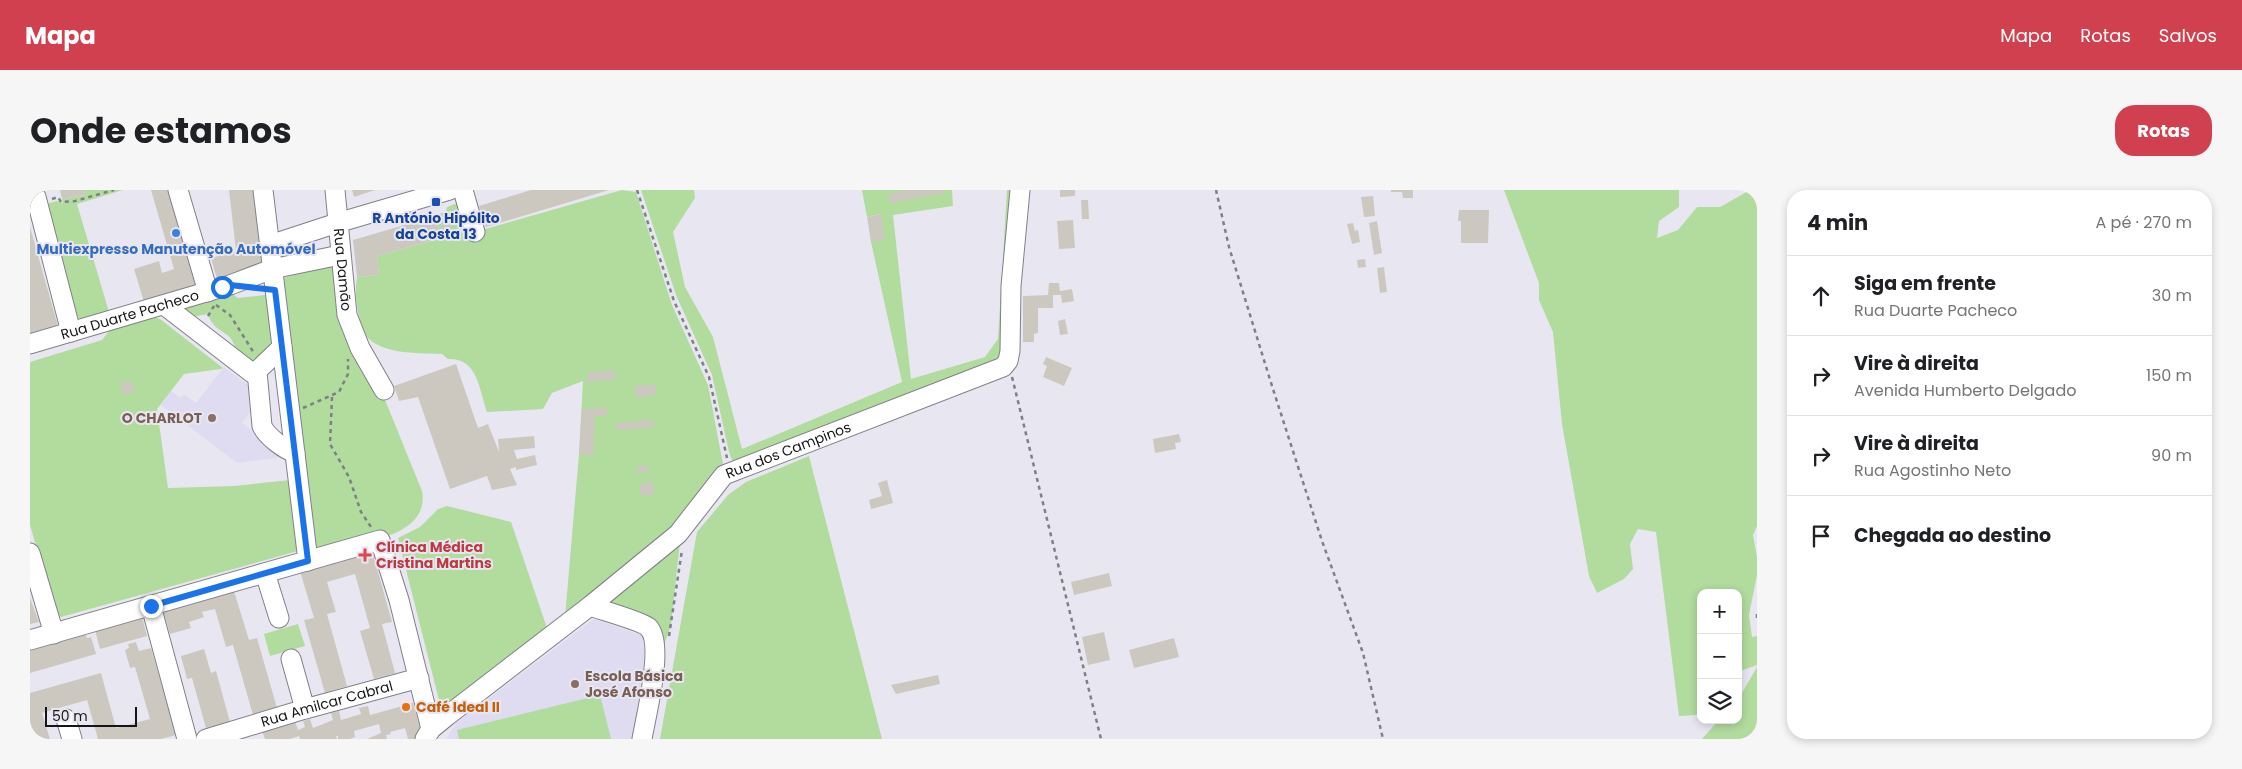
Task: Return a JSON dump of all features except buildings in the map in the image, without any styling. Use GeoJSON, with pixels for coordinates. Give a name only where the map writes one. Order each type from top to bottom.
{"type":"FeatureCollection","features":[{"type":"Feature","properties":{"kind":"street"},"geometry":{"type":"LineString","coordinates":[[178,190],[211,298]]}},
{"type":"Feature","properties":{"kind":"street"},"geometry":{"type":"LineString","coordinates":[[263,190],[308,561]]}},
{"type":"Feature","properties":{"kind":"street","name":"Rua Damão"},"geometry":{"type":"LineString","coordinates":[[335,190],[347,315],[354,350],[384,390]]}},
{"type":"Feature","properties":{"kind":"street"},"geometry":{"type":"LineString","coordinates":[[270,246],[338,223],[450,190]]}},
{"type":"Feature","properties":{"kind":"street"},"geometry":{"type":"LineString","coordinates":[[463,190],[476,232]]}},
{"type":"Feature","properties":{"kind":"street"},"geometry":{"type":"LineString","coordinates":[[1008,361],[1011,286],[1020,190]]}},
{"type":"Feature","properties":{"kind":"street"},"geometry":{"type":"LineString","coordinates":[[41,196],[71,332]]}},
{"type":"Feature","properties":{"kind":"street","name":"Rua Duarte Pacheco"},"geometry":{"type":"LineString","coordinates":[[30,344],[164,305],[211,298],[230,285],[272,269],[340,256]]}},
{"type":"Feature","properties":{"kind":"street","name":"Rua Duarte Pacheco"},"geometry":{"type":"LineString","coordinates":[[230,285],[275,290]]}},
{"type":"Feature","properties":{"kind":"street"},"geometry":{"type":"LineString","coordinates":[[164,305],[252,373],[258,366]]}},
{"type":"Feature","properties":{"kind":"street"},"geometry":{"type":"LineString","coordinates":[[258,366],[259,369],[282,347]]}},
{"type":"Feature","properties":{"kind":"street","name":"Rua dos Campinos"},"geometry":{"type":"LineString","coordinates":[[428,734],[590,606],[685,527],[724,475],[1003,367],[1008,361]]}},
{"type":"Feature","properties":{"kind":"street"},"geometry":{"type":"LineString","coordinates":[[258,366],[264,430],[286,449],[295,453]]}},
{"type":"Feature","properties":{"kind":"street"},"geometry":{"type":"LineString","coordinates":[[30,640],[380,540],[399,600],[419,678],[428,734]]}},
{"type":"Feature","properties":{"kind":"street"},"geometry":{"type":"LineString","coordinates":[[30,553],[54,634]]}},
{"type":"Feature","properties":{"kind":"street"},"geometry":{"type":"LineString","coordinates":[[265,574],[279,618]]}},
{"type":"Feature","properties":{"kind":"street"},"geometry":{"type":"LineString","coordinates":[[151,606],[187,739]]}},
{"type":"Feature","properties":{"kind":"street"},"geometry":{"type":"LineString","coordinates":[[590,606],[647,626],[655,639],[657,654],[642,739]]}},
{"type":"Feature","properties":{"kind":"street"},"geometry":{"type":"LineString","coordinates":[[291,658],[305,709]]}},
{"type":"Feature","properties":{"kind":"street","name":"Rua Amilcar Cabral"},"geometry":{"type":"LineString","coordinates":[[206,739],[250,732],[305,709],[419,678]]}},
{"type":"Feature","properties":{"kind":"street"},"geometry":{"type":"LineString","coordinates":[[66,719],[72,739]]}},
{"type":"Feature","properties":{"kind":"path"},"geometry":{"type":"LineString","coordinates":[[41,196],[61,202],[75,201],[114,190]]}},
{"type":"Feature","properties":{"kind":"path"},"geometry":{"type":"LineString","coordinates":[[637,190],[674,301],[709,377],[730,472]]}},
{"type":"Feature","properties":{"kind":"path"},"geometry":{"type":"LineString","coordinates":[[1216,190],[1229,247],[1272,386],[1322,540],[1363,653],[1383,739]]}},
{"type":"Feature","properties":{"kind":"path"},"geometry":{"type":"LineString","coordinates":[[211,298],[230,315],[258,366]]}},
{"type":"Feature","properties":{"kind":"path"},"geometry":{"type":"LineString","coordinates":[[290,413],[332,397],[339,392],[348,374],[354,350]]}},
{"type":"Feature","properties":{"kind":"path"},"geometry":{"type":"LineString","coordinates":[[1008,361],[1101,739]]}},
{"type":"Feature","properties":{"kind":"path"},"geometry":{"type":"LineString","coordinates":[[332,397],[330,444],[349,477],[362,512],[380,540]]}},
{"type":"Feature","properties":{"kind":"path"},"geometry":{"type":"LineString","coordinates":[[668,640],[672,625],[685,527]]}},
{"type":"Feature","properties":{"kind":"path"},"geometry":{"type":"LineString","coordinates":[[1757,614],[1757,622]]}},
{"type":"Feature","properties":{"kind":"shaded area","name":"O CHARLOT"},"geometry":{"type":"Polygon","coordinates":[[[224,367],[248,385],[250,413],[242,423],[286,456],[237,463],[161,405],[171,391],[181,398],[184,394],[196,403],[224,367]]]}},
{"type":"Feature","properties":{"kind":"shaded area","name":"Escola Básica José Afonso"},"geometry":{"type":"Polygon","coordinates":[[[594,619],[644,636],[649,645],[633,739],[446,739],[456,723],[594,619]]]}},
{"type":"Feature","properties":{"kind":"green space"},"geometry":{"type":"Polygon","coordinates":[[[84,190],[123,190],[77,204],[109,312],[80,319],[75,313],[48,209],[49,203],[57,201],[63,203],[62,199],[85,195],[84,190]]]}},
{"type":"Feature","properties":{"kind":"green space"},"geometry":{"type":"Polygon","coordinates":[[[622,190],[636,192],[672,305],[708,385],[723,464],[721,470],[674,530],[565,617],[579,454],[583,381],[552,393],[543,409],[487,412],[476,377],[466,364],[458,360],[448,359],[442,354],[410,353],[387,349],[369,339],[363,331],[358,312],[356,281],[357,277],[379,275],[377,256],[441,238],[435,216],[446,211],[447,207],[455,204],[463,205],[482,230],[622,190]]]}},
{"type":"Feature","properties":{"kind":"green space"},"geometry":{"type":"Polygon","coordinates":[[[641,190],[694,190],[695,198],[673,232],[685,287],[713,337],[742,449],[902,382],[871,242],[880,214],[867,217],[862,190],[952,190],[953,206],[893,215],[911,379],[985,357],[998,339],[1007,190],[1017,190],[1006,345],[998,361],[736,463],[732,460],[729,452],[712,375],[676,295],[641,190]]]}},
{"type":"Feature","properties":{"kind":"green space"},"geometry":{"type":"Polygon","coordinates":[[[1504,190],[1679,190],[1679,207],[1659,221],[1657,238],[1678,230],[1697,207],[1720,207],[1750,190],[1757,190],[1757,526],[1753,535],[1757,557],[1757,575],[1749,615],[1752,637],[1757,636],[1757,665],[1742,671],[1742,589],[1697,589],[1696,715],[1679,716],[1656,532],[1638,529],[1630,544],[1633,569],[1624,579],[1597,593],[1589,576],[1562,424],[1553,332],[1539,300],[1539,283],[1504,190]]]}},
{"type":"Feature","properties":{"kind":"green space"},"geometry":{"type":"Polygon","coordinates":[[[332,263],[339,315],[379,385],[422,491],[421,508],[414,520],[401,530],[385,537],[315,550],[282,281],[284,278],[332,263]]]}},
{"type":"Feature","properties":{"kind":"green space"},"geometry":{"type":"Polygon","coordinates":[[[216,295],[234,295],[238,298],[265,295],[267,298],[273,343],[252,362],[237,356],[232,340],[215,326],[208,314],[191,317],[183,307],[216,295]]]}},
{"type":"Feature","properties":{"kind":"green space"},"geometry":{"type":"Polygon","coordinates":[[[154,317],[160,319],[223,368],[184,374],[157,409],[168,488],[234,486],[290,480],[298,551],[61,617],[56,614],[30,525],[30,362],[102,340],[110,330],[154,317]]]}},
{"type":"Feature","properties":{"kind":"green space"},"geometry":{"type":"Polygon","coordinates":[[[809,456],[882,739],[660,739],[697,532],[728,495],[746,482],[809,456]]]}},
{"type":"Feature","properties":{"kind":"green space"},"geometry":{"type":"Polygon","coordinates":[[[447,506],[511,522],[547,628],[441,708],[398,538],[420,527],[438,509],[447,506]]]}},
{"type":"Feature","properties":{"kind":"green space"},"geometry":{"type":"Polygon","coordinates":[[[680,542],[671,625],[664,645],[662,637],[600,604],[680,542]]]}},
{"type":"Feature","properties":{"kind":"green space"},"geometry":{"type":"Polygon","coordinates":[[[298,624],[305,646],[270,656],[264,634],[298,624]]]}},
{"type":"Feature","properties":{"kind":"green space"},"geometry":{"type":"Polygon","coordinates":[[[1757,667],[1757,739],[1702,739],[1715,724],[1742,724],[1742,693],[1757,667]]]}},
{"type":"Feature","properties":{"kind":"green space"},"geometry":{"type":"Polygon","coordinates":[[[600,695],[611,739],[459,739],[457,730],[600,695]]]}},
{"type":"Feature","properties":{"kind":"place","name":"R António Hipólito da Costa 13"},"geometry":{"type":"Point","coordinates":[436,202]}},
{"type":"Feature","properties":{"kind":"place","name":"Multiexpresso Manutenção Automóvel"},"geometry":{"type":"Point","coordinates":[176,233]}},
{"type":"Feature","properties":{"kind":"place","name":"O CHARLOT"},"geometry":{"type":"Point","coordinates":[212,418]}},
{"type":"Feature","properties":{"kind":"place","name":"Clínica Médica Cristina Martins"},"geometry":{"type":"Point","coordinates":[365,555]}},
{"type":"Feature","properties":{"kind":"place","name":"Escola Básica José Afonso"},"geometry":{"type":"Point","coordinates":[575,684]}},
{"type":"Feature","properties":{"kind":"place","name":"Café Ideal II"},"geometry":{"type":"Point","coordinates":[406,707]}},
{"type":"Feature","properties":{"kind":"route"},"geometry":{"type":"LineString","coordinates":[[151,606],[308,561],[275,290],[230,285],[222,287]]}}]}
